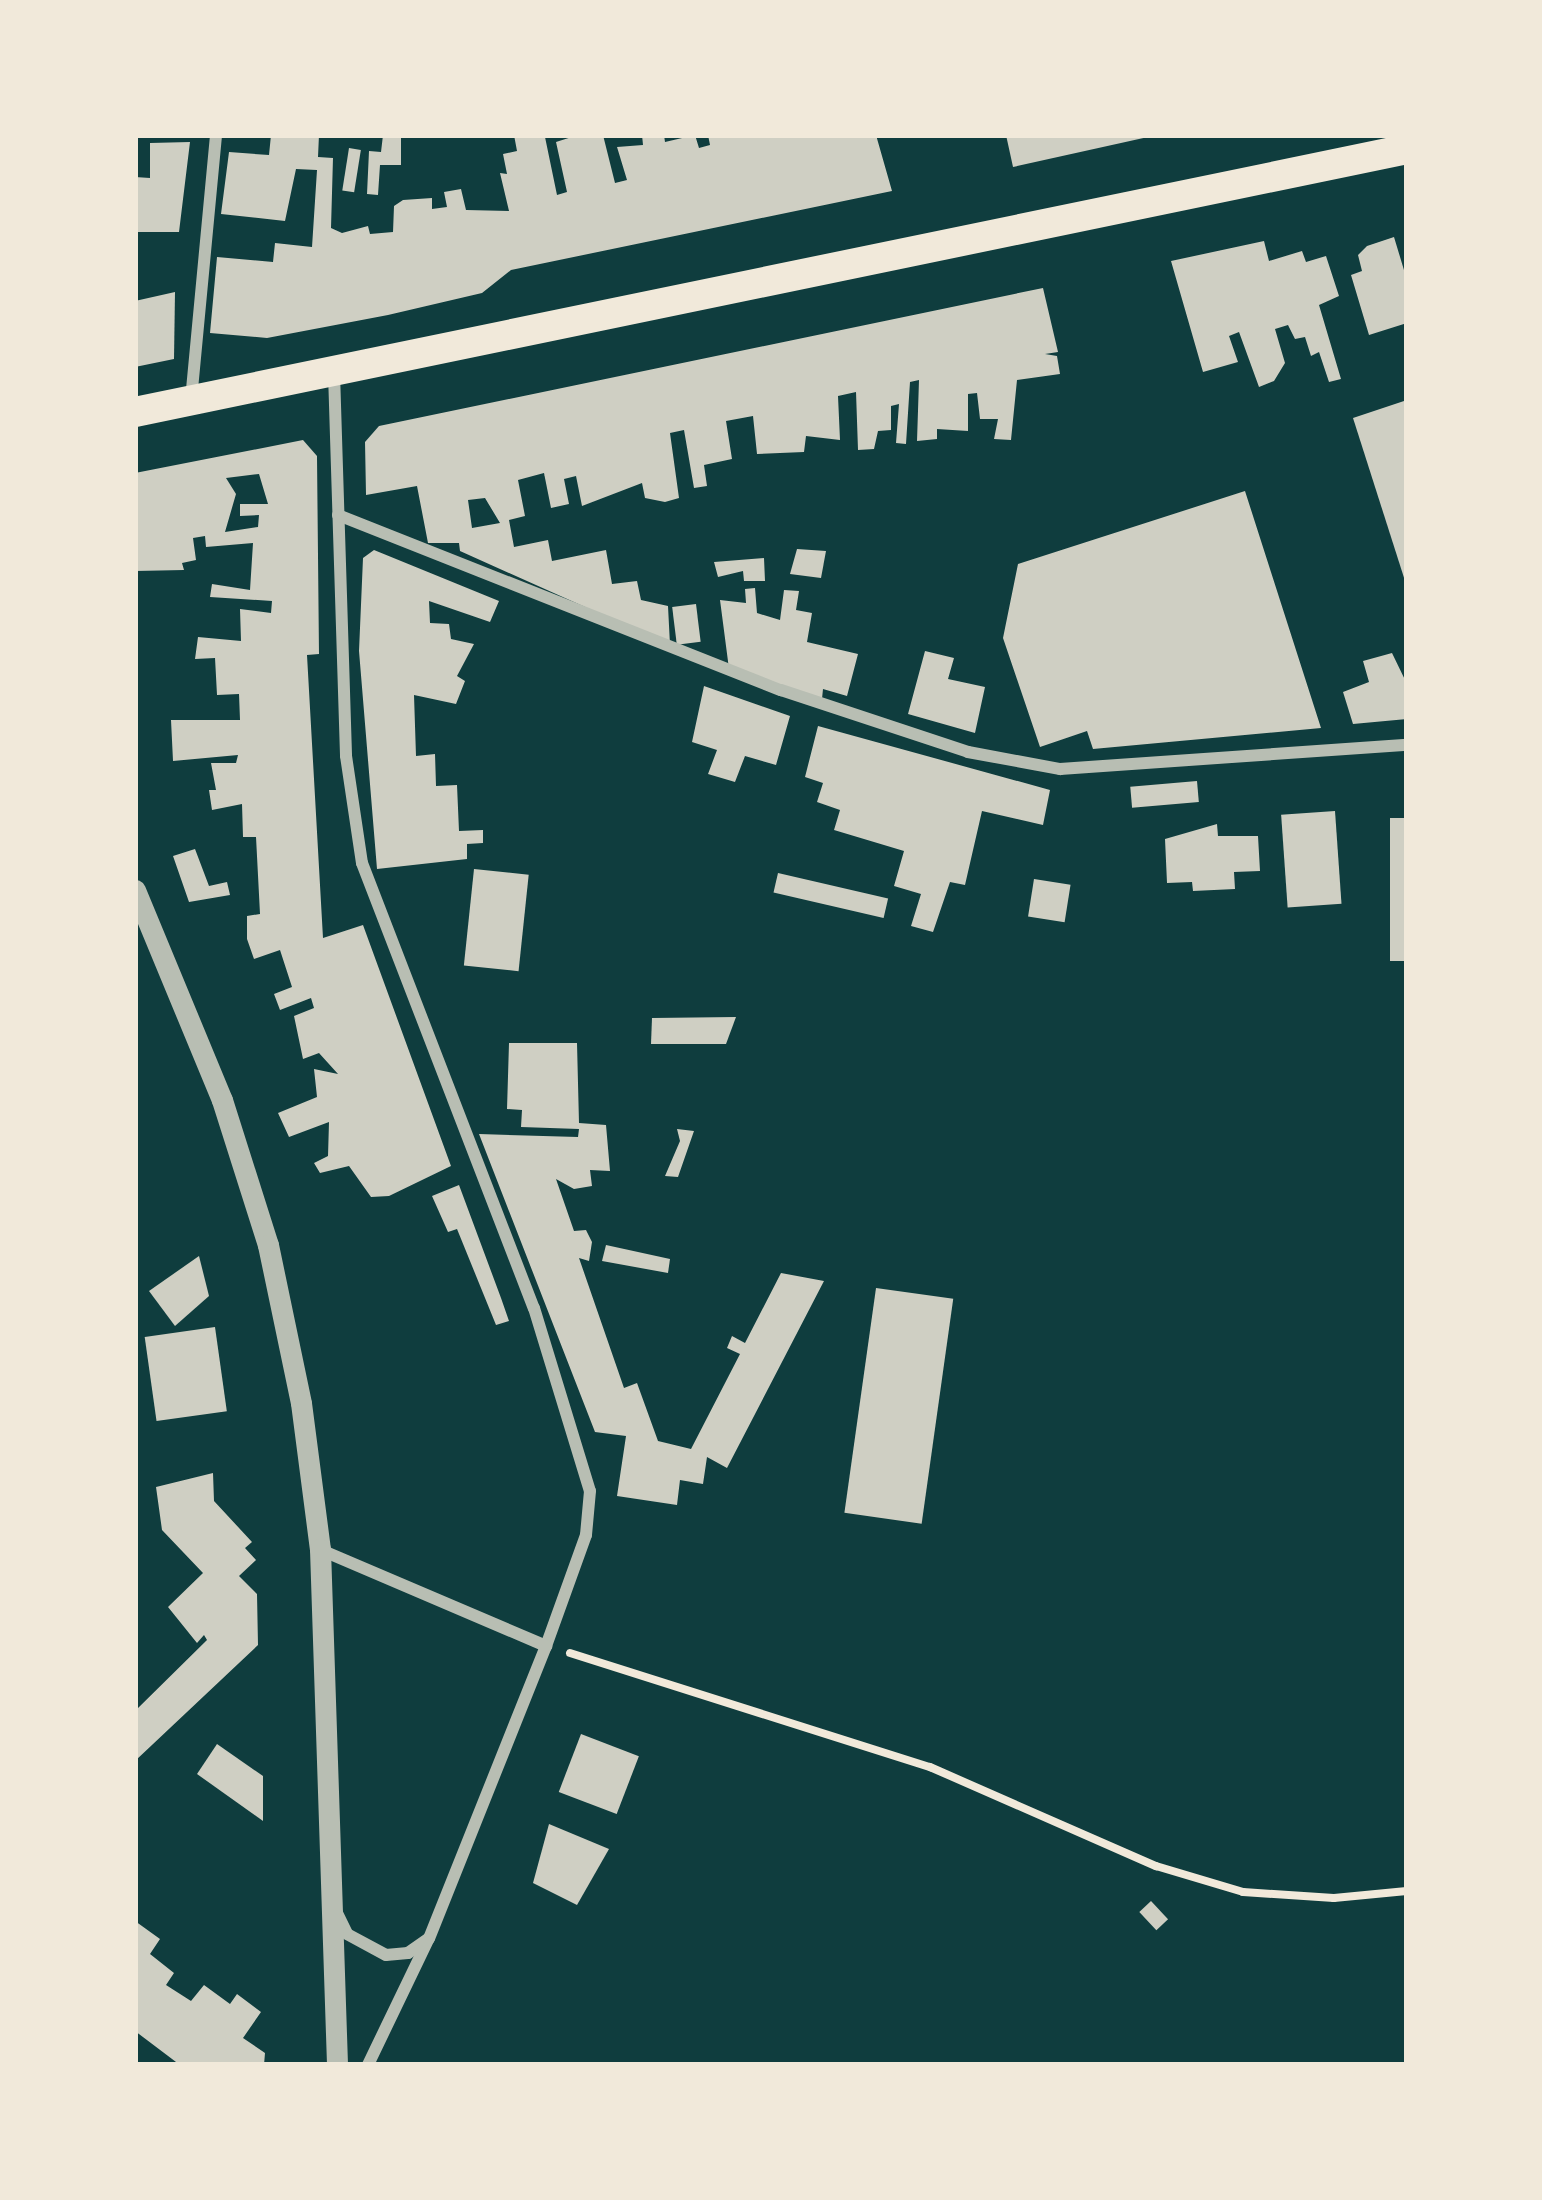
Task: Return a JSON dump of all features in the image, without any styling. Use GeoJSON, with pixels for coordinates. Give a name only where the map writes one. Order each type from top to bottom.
{"type":"FeatureCollection","features":[{"type":"Feature","properties":{"kind":"main road"},"geometry":{"type":"LineString","coordinates":[[135,412],[1407,149]]}},
{"type":"Feature","properties":{"kind":"street"},"geometry":{"type":"LineString","coordinates":[[191,401],[216,135]]}},
{"type":"Feature","properties":{"kind":"street"},"geometry":{"type":"LineString","coordinates":[[334,373],[346,756],[362,863],[534,1308],[590,1491],[586,1535],[546,1646],[429,1938],[368,2065]]}},
{"type":"Feature","properties":{"kind":"street"},"geometry":{"type":"LineString","coordinates":[[338,515],[781,690],[968,752],[1060,769],[1407,746]]}},
{"type":"Feature","properties":{"kind":"street"},"geometry":{"type":"LineString","coordinates":[[135,890],[222,1100],[268,1245],[301,1403],[320,1550],[327,1894],[337,2065]]}},
{"type":"Feature","properties":{"kind":"street"},"geometry":{"type":"LineString","coordinates":[[320,1550],[546,1646]]}},
{"type":"Feature","properties":{"kind":"street"},"geometry":{"type":"LineString","coordinates":[[327,1894],[347,1934],[364,1948],[409,1953],[429,1938]]}},
{"type":"Feature","properties":{"kind":"path"},"geometry":{"type":"LineString","coordinates":[[546,1646],[930,1767],[1156,1866],[1243,1892],[1334,1898],[1407,1891]]}},
{"type":"Feature","properties":{"kind":"building"},"geometry":{"type":"Polygon","coordinates":[[[271,135],[319,135],[318,157],[333,158],[331,228],[342,233],[368,226],[370,234],[393,232],[394,206],[403,200],[432,198],[432,209],[447,207],[444,192],[461,189],[466,210],[509,211],[500,173],[507,174],[503,154],[517,151],[514,135],[545,137],[557,195],[567,192],[556,142],[578,135],[603,135],[615,183],[627,180],[617,147],[643,145],[642,135],[664,135],[665,142],[695,135],[699,148],[710,145],[708,135],[876,135],[892,191],[511,270],[482,293],[388,315],[267,338],[210,333],[217,257],[273,262],[275,243],[312,247],[317,170],[296,169],[285,221],[221,214],[229,152],[269,155],[271,135]]]}},
{"type":"Feature","properties":{"kind":"building"},"geometry":{"type":"Polygon","coordinates":[[[383,135],[401,135],[401,165],[380,165],[378,195],[367,194],[369,151],[381,152],[383,135]]]}},
{"type":"Feature","properties":{"kind":"building"},"geometry":{"type":"Polygon","coordinates":[[[1006,135],[1148,135],[1148,137],[1013,167],[1006,135]]]}},
{"type":"Feature","properties":{"kind":"building"},"geometry":{"type":"Polygon","coordinates":[[[190,142],[179,232],[135,232],[135,177],[150,178],[150,143],[190,142]]]}},
{"type":"Feature","properties":{"kind":"building"},"geometry":{"type":"Polygon","coordinates":[[[349,148],[361,150],[354,192],[342,190],[349,148]]]}},
{"type":"Feature","properties":{"kind":"building"},"geometry":{"type":"Polygon","coordinates":[[[1394,237],[1407,280],[1407,323],[1369,335],[1351,275],[1362,271],[1358,255],[1367,246],[1394,237]]]}},
{"type":"Feature","properties":{"kind":"building"},"geometry":{"type":"Polygon","coordinates":[[[1264,241],[1269,261],[1302,251],[1306,262],[1326,256],[1339,296],[1319,305],[1341,379],[1329,382],[1319,352],[1311,356],[1305,337],[1295,339],[1288,325],[1275,329],[1285,363],[1274,381],[1259,387],[1239,332],[1229,336],[1238,362],[1203,372],[1171,261],[1264,241]]]}},
{"type":"Feature","properties":{"kind":"building"},"geometry":{"type":"Polygon","coordinates":[[[1043,288],[1058,352],[1045,354],[1057,356],[1060,374],[1017,380],[1011,440],[994,439],[998,419],[980,419],[977,393],[968,394],[968,431],[937,429],[937,439],[917,441],[919,380],[910,382],[906,444],[896,443],[899,404],[891,406],[891,430],[878,431],[874,449],[858,450],[856,392],[838,396],[840,440],[806,436],[804,452],[757,454],[753,416],[726,421],[732,459],[704,465],[707,486],[694,488],[684,430],[670,433],[679,498],[665,502],[645,498],[642,483],[582,506],[576,476],[564,479],[569,504],[551,508],[544,473],[518,480],[525,516],[509,520],[514,547],[548,540],[552,561],[606,550],[612,584],[637,581],[641,600],[668,606],[670,645],[460,551],[459,543],[428,543],[417,486],[366,495],[365,442],[379,426],[1043,288]],[[485,498],[468,500],[472,528],[500,523],[485,498]]]}},
{"type":"Feature","properties":{"kind":"building"},"geometry":{"type":"Polygon","coordinates":[[[175,292],[174,359],[135,367],[135,301],[175,292]]]}},
{"type":"Feature","properties":{"kind":"building"},"geometry":{"type":"Polygon","coordinates":[[[1407,400],[1407,584],[1406,584],[1353,418],[1407,400]]]}},
{"type":"Feature","properties":{"kind":"building"},"geometry":{"type":"Polygon","coordinates":[[[303,440],[317,456],[319,654],[307,655],[323,938],[363,925],[451,1166],[389,1196],[371,1197],[349,1166],[320,1173],[314,1163],[328,1156],[329,1122],[289,1137],[278,1113],[317,1097],[314,1069],[338,1074],[319,1053],[303,1059],[294,1016],[314,1008],[311,998],[280,1010],[274,994],[292,987],[280,950],[254,959],[247,939],[247,916],[260,914],[256,837],[243,837],[242,804],[212,810],[209,790],[216,790],[211,763],[236,763],[238,755],[173,761],[171,720],[240,720],[239,694],[217,695],[215,658],[195,659],[198,637],[241,641],[240,609],[271,613],[272,601],[210,597],[212,584],[250,590],[253,543],[206,547],[205,536],[193,538],[196,560],[182,563],[184,570],[135,571],[135,473],[303,440]],[[259,474],[226,478],[236,494],[225,532],[258,527],[259,515],[240,516],[240,504],[268,504],[259,474]]]}},
{"type":"Feature","properties":{"kind":"building"},"geometry":{"type":"Polygon","coordinates":[[[1245,491],[1321,728],[1093,749],[1087,731],[1040,747],[1003,638],[1018,564],[1245,491]]]}},
{"type":"Feature","properties":{"kind":"building"},"geometry":{"type":"Polygon","coordinates":[[[797,549],[826,551],[821,578],[790,574],[797,549]]]}},
{"type":"Feature","properties":{"kind":"building"},"geometry":{"type":"Polygon","coordinates":[[[374,550],[499,601],[490,622],[429,601],[430,623],[449,624],[451,639],[474,644],[457,676],[465,681],[456,704],[414,695],[416,756],[435,754],[436,786],[457,785],[459,831],[483,830],[483,843],[467,844],[467,859],[377,869],[359,651],[363,558],[374,550]]]}},
{"type":"Feature","properties":{"kind":"building"},"geometry":{"type":"Polygon","coordinates":[[[764,558],[765,581],[744,581],[743,571],[718,577],[714,562],[764,558]]]}},
{"type":"Feature","properties":{"kind":"building"},"geometry":{"type":"Polygon","coordinates":[[[755,588],[757,613],[780,620],[784,590],[799,591],[796,610],[812,613],[807,642],[858,654],[847,696],[823,689],[822,699],[729,669],[720,600],[746,603],[745,589],[755,588]]]}},
{"type":"Feature","properties":{"kind":"building"},"geometry":{"type":"Polygon","coordinates":[[[696,604],[701,642],[677,645],[672,607],[696,604]]]}},
{"type":"Feature","properties":{"kind":"building"},"geometry":{"type":"Polygon","coordinates":[[[925,651],[954,658],[948,679],[985,687],[975,733],[908,714],[925,651]]]}},
{"type":"Feature","properties":{"kind":"building"},"geometry":{"type":"Polygon","coordinates":[[[1392,653],[1407,684],[1407,719],[1353,724],[1343,692],[1369,682],[1363,661],[1392,653]]]}},
{"type":"Feature","properties":{"kind":"building"},"geometry":{"type":"Polygon","coordinates":[[[704,686],[790,716],[776,765],[745,756],[735,782],[708,774],[717,750],[692,742],[704,686]]]}},
{"type":"Feature","properties":{"kind":"building"},"geometry":{"type":"Polygon","coordinates":[[[818,726],[1050,790],[1043,825],[982,811],[965,885],[950,882],[933,932],[911,926],[921,894],[894,886],[904,851],[834,830],[840,810],[817,802],[823,783],[805,777],[818,726]]]}},
{"type":"Feature","properties":{"kind":"building"},"geometry":{"type":"Polygon","coordinates":[[[1197,781],[1199,802],[1132,808],[1130,787],[1197,781]]]}},
{"type":"Feature","properties":{"kind":"building"},"geometry":{"type":"Polygon","coordinates":[[[1335,811],[1341,904],[1288,908],[1281,815],[1335,811]]]}},
{"type":"Feature","properties":{"kind":"building"},"geometry":{"type":"Polygon","coordinates":[[[1390,818],[1407,818],[1407,961],[1390,961],[1390,818]]]}},
{"type":"Feature","properties":{"kind":"building"},"geometry":{"type":"Polygon","coordinates":[[[1217,824],[1218,836],[1258,836],[1260,871],[1234,872],[1235,889],[1193,891],[1192,882],[1167,883],[1165,839],[1217,824]]]}},
{"type":"Feature","properties":{"kind":"building"},"geometry":{"type":"Polygon","coordinates":[[[195,849],[209,886],[227,882],[230,895],[189,902],[173,856],[195,849]]]}},
{"type":"Feature","properties":{"kind":"building"},"geometry":{"type":"Polygon","coordinates":[[[474,869],[529,875],[519,971],[464,965],[474,869]]]}},
{"type":"Feature","properties":{"kind":"building"},"geometry":{"type":"Polygon","coordinates":[[[778,873],[888,898],[884,918],[774,892],[778,873]]]}},
{"type":"Feature","properties":{"kind":"building"},"geometry":{"type":"Polygon","coordinates":[[[1034,879],[1071,885],[1065,922],[1028,917],[1034,879]]]}},
{"type":"Feature","properties":{"kind":"building"},"geometry":{"type":"Polygon","coordinates":[[[736,1017],[726,1044],[651,1044],[652,1018],[736,1017]]]}},
{"type":"Feature","properties":{"kind":"building"},"geometry":{"type":"Polygon","coordinates":[[[509,1043],[577,1043],[579,1123],[606,1125],[610,1171],[590,1170],[592,1186],[574,1189],[556,1179],[574,1231],[586,1230],[592,1242],[589,1261],[579,1258],[624,1388],[637,1383],[658,1441],[691,1449],[740,1354],[727,1348],[732,1336],[745,1343],[781,1273],[824,1281],[727,1468],[707,1457],[703,1484],[680,1480],[677,1505],[617,1496],[626,1436],[595,1432],[479,1134],[578,1137],[579,1129],[521,1127],[522,1110],[507,1109],[509,1043]]]}},
{"type":"Feature","properties":{"kind":"building"},"geometry":{"type":"Polygon","coordinates":[[[677,1129],[694,1131],[678,1177],[665,1176],[680,1141],[677,1129]]]}},
{"type":"Feature","properties":{"kind":"building"},"geometry":{"type":"Polygon","coordinates":[[[459,1185],[509,1321],[496,1325],[457,1229],[448,1232],[432,1196],[459,1185]]]}},
{"type":"Feature","properties":{"kind":"building"},"geometry":{"type":"Polygon","coordinates":[[[606,1245],[670,1259],[668,1273],[602,1261],[606,1245]]]}},
{"type":"Feature","properties":{"kind":"building"},"geometry":{"type":"Polygon","coordinates":[[[199,1256],[209,1296],[175,1326],[149,1291],[199,1256]]]}},
{"type":"Feature","properties":{"kind":"building"},"geometry":{"type":"Polygon","coordinates":[[[876,1288],[953,1299],[922,1524],[844,1513],[876,1288]]]}},
{"type":"Feature","properties":{"kind":"building"},"geometry":{"type":"Polygon","coordinates":[[[215,1327],[227,1411],[157,1421],[145,1337],[215,1327]]]}},
{"type":"Feature","properties":{"kind":"building"},"geometry":{"type":"Polygon","coordinates":[[[213,1473],[214,1501],[252,1542],[245,1548],[256,1560],[239,1576],[257,1594],[258,1645],[135,1761],[135,1711],[207,1640],[204,1635],[197,1643],[168,1607],[203,1573],[162,1530],[156,1487],[213,1473]]]}},
{"type":"Feature","properties":{"kind":"building"},"geometry":{"type":"Polygon","coordinates":[[[581,1734],[639,1756],[617,1814],[559,1792],[581,1734]]]}},
{"type":"Feature","properties":{"kind":"building"},"geometry":{"type":"Polygon","coordinates":[[[217,1744],[263,1776],[263,1821],[197,1774],[217,1744]]]}},
{"type":"Feature","properties":{"kind":"building"},"geometry":{"type":"Polygon","coordinates":[[[549,1824],[609,1849],[577,1905],[533,1883],[549,1824]]]}},
{"type":"Feature","properties":{"kind":"building"},"geometry":{"type":"Polygon","coordinates":[[[1151,1901],[1168,1919],[1156,1930],[1139,1912],[1151,1901]]]}},
{"type":"Feature","properties":{"kind":"building"},"geometry":{"type":"Polygon","coordinates":[[[135,1921],[160,1939],[150,1954],[174,1973],[166,1985],[191,2001],[204,1985],[230,2004],[237,1994],[261,2012],[243,2038],[265,2053],[264,2065],[180,2065],[135,2031],[135,1921]]]}}]}
